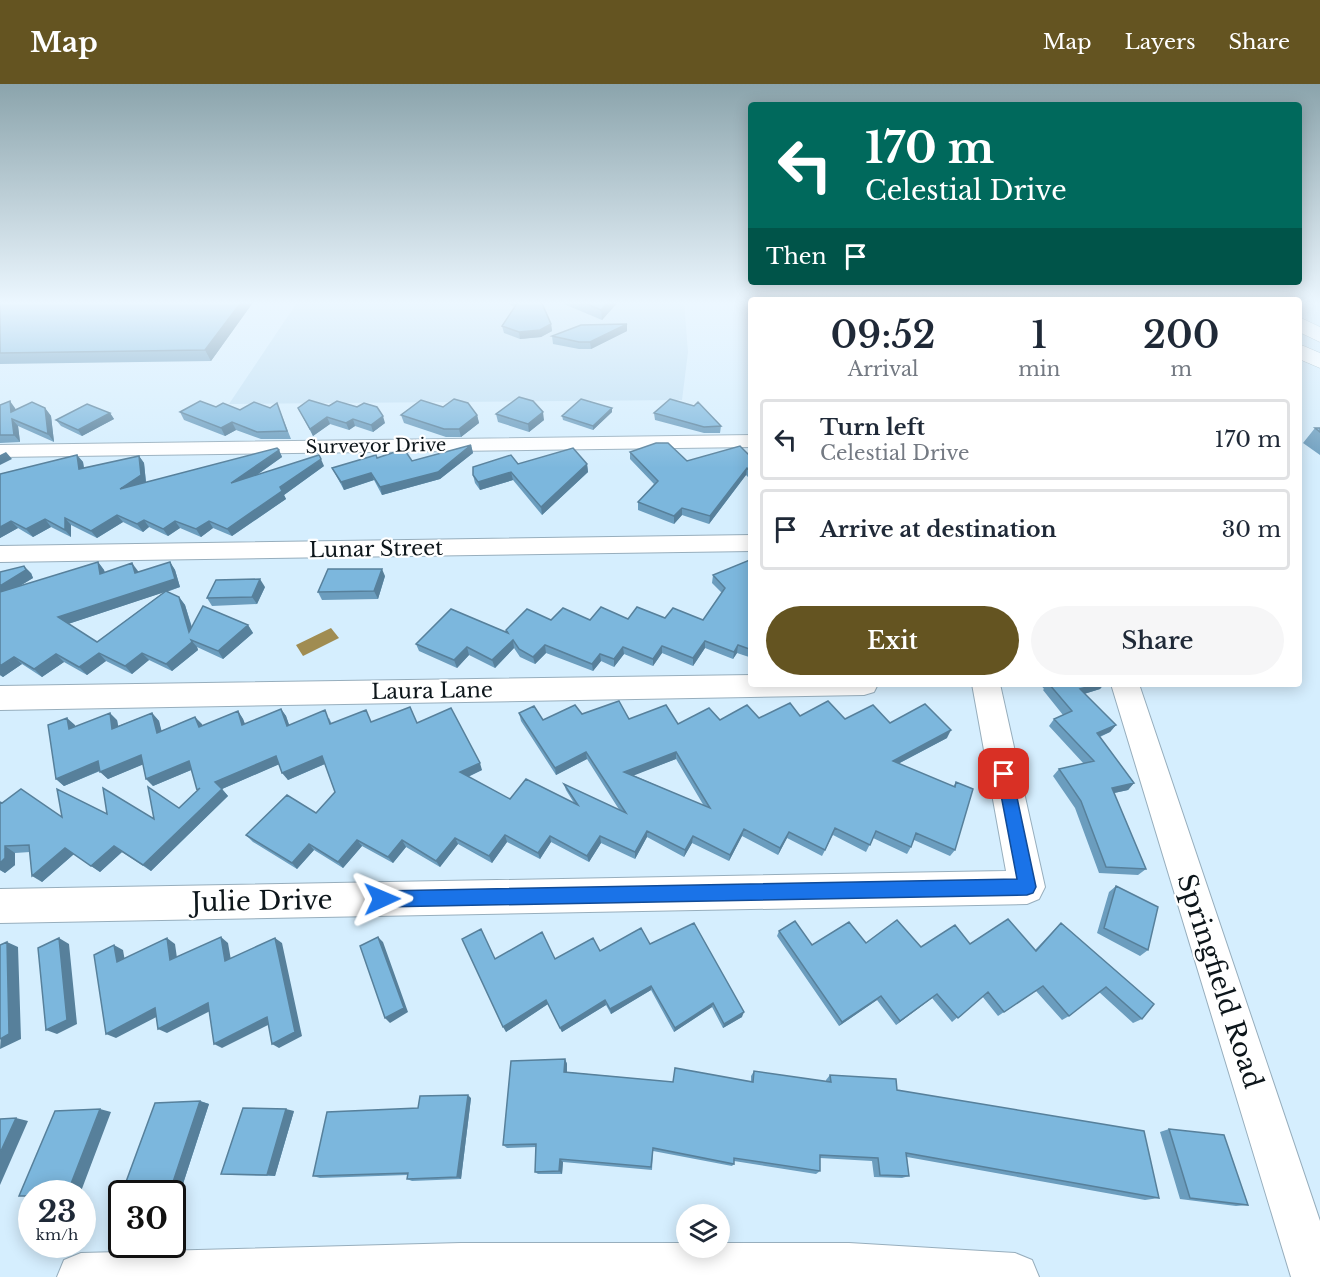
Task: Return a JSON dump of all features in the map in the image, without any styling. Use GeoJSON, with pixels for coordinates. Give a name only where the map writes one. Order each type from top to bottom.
{"type":"FeatureCollection","features":[{"type":"Feature","properties":{"kind":"street","name":"Surveyor Drive"},"geometry":{"type":"LineString","coordinates":[[0,451],[748,441]]}},
{"type":"Feature","properties":{"kind":"street","name":"Lunar Street"},"geometry":{"type":"LineString","coordinates":[[0,554],[748,543]]}},
{"type":"Feature","properties":{"kind":"street","name":"Laura Lane"},"geometry":{"type":"LineString","coordinates":[[0,698],[748,686]]}},
{"type":"Feature","properties":{"kind":"street","name":"Julie Drive"},"geometry":{"type":"LineString","coordinates":[[0,906],[1027,887],[987,687]]}},
{"type":"Feature","properties":{"kind":"street","name":"Springfield Road"},"geometry":{"type":"LineString","coordinates":[[1126,687],[1315,1277]]}},
{"type":"Feature","properties":{"kind":"street"},"geometry":{"type":"LineString","coordinates":[[81,1277],[849,1266],[1007,1276]]}},
{"type":"Feature","properties":{"kind":"shaded area"},"geometry":{"type":"Polygon","coordinates":[[[261,357],[687,357],[682,400],[229,404],[261,357]]]}},
{"type":"Feature","properties":{"kind":"shaded area"},"geometry":{"type":"Polygon","coordinates":[[[331,628],[339,638],[303,656],[296,645],[331,628]]]}},
{"type":"Feature","properties":{"kind":"building"},"geometry":{"type":"Polygon","coordinates":[[[519,397],[533,401],[543,412],[528,424],[496,414],[519,397]]]}},
{"type":"Feature","properties":{"kind":"building"},"geometry":{"type":"Polygon","coordinates":[[[454,399],[468,403],[477,415],[459,429],[444,429],[401,415],[421,400],[443,407],[454,399]]]}},
{"type":"Feature","properties":{"kind":"building"},"geometry":{"type":"Polygon","coordinates":[[[581,399],[612,408],[593,426],[562,416],[581,399]]]}},
{"type":"Feature","properties":{"kind":"building"},"geometry":{"type":"Polygon","coordinates":[[[670,399],[694,406],[698,402],[721,426],[704,427],[654,413],[670,399]]]}},
{"type":"Feature","properties":{"kind":"building"},"geometry":{"type":"Polygon","coordinates":[[[309,400],[329,406],[337,401],[357,407],[364,403],[377,407],[383,416],[371,425],[353,419],[346,423],[327,417],[310,429],[298,408],[309,400]]]}},
{"type":"Feature","properties":{"kind":"building"},"geometry":{"type":"Polygon","coordinates":[[[10,401],[11,412],[32,402],[45,408],[48,434],[12,419],[14,435],[0,435],[0,405],[10,401]]]}},
{"type":"Feature","properties":{"kind":"building"},"geometry":{"type":"Polygon","coordinates":[[[200,401],[216,407],[223,403],[240,410],[254,402],[270,408],[277,403],[287,431],[257,432],[232,422],[221,428],[180,412],[200,401]]]}},
{"type":"Feature","properties":{"kind":"building"},"geometry":{"type":"Polygon","coordinates":[[[87,404],[110,413],[78,430],[56,420],[87,404]]]}},
{"type":"Feature","properties":{"kind":"building"},"geometry":{"type":"Polygon","coordinates":[[[656,443],[668,443],[687,461],[740,446],[748,454],[748,469],[710,516],[682,508],[674,516],[638,502],[658,481],[630,452],[656,443]]]}},
{"type":"Feature","properties":{"kind":"building"},"geometry":{"type":"Polygon","coordinates":[[[471,445],[438,472],[380,487],[371,473],[341,482],[332,468],[376,455],[377,458],[404,449],[412,461],[471,445]]]}},
{"type":"Feature","properties":{"kind":"building"},"geometry":{"type":"Polygon","coordinates":[[[277,448],[279,450],[231,483],[319,455],[321,459],[280,487],[282,491],[227,529],[209,521],[196,529],[175,521],[163,529],[144,520],[137,524],[117,515],[91,531],[65,518],[65,530],[45,519],[26,529],[11,521],[0,527],[0,474],[77,455],[79,469],[139,456],[141,475],[120,489],[277,448]]]}},
{"type":"Feature","properties":{"kind":"building"},"geometry":{"type":"Polygon","coordinates":[[[573,448],[587,464],[541,507],[511,472],[478,482],[473,475],[473,467],[511,455],[518,464],[573,448]]]}},
{"type":"Feature","properties":{"kind":"building"},"geometry":{"type":"Polygon","coordinates":[[[748,561],[748,649],[738,645],[734,652],[705,641],[693,658],[662,646],[653,659],[623,647],[614,659],[600,654],[592,664],[545,645],[533,657],[519,649],[513,640],[492,660],[467,647],[454,660],[416,644],[451,609],[508,633],[506,630],[527,609],[551,620],[563,608],[590,620],[601,607],[628,619],[637,607],[665,618],[673,608],[703,620],[725,588],[713,575],[748,561]]]}},
{"type":"Feature","properties":{"kind":"building"},"geometry":{"type":"Polygon","coordinates":[[[98,562],[100,574],[132,563],[135,573],[170,562],[175,579],[58,617],[97,642],[166,591],[179,597],[189,632],[203,606],[248,625],[218,651],[191,640],[192,642],[166,664],[142,653],[125,666],[99,653],[79,667],[56,654],[34,669],[14,657],[0,666],[0,592],[98,562]]]}},
{"type":"Feature","properties":{"kind":"building"},"geometry":{"type":"Polygon","coordinates":[[[24,566],[26,570],[0,586],[0,572],[24,566]]]}},
{"type":"Feature","properties":{"kind":"building"},"geometry":{"type":"Polygon","coordinates":[[[328,569],[382,569],[374,591],[318,592],[328,569]]]}},
{"type":"Feature","properties":{"kind":"building"},"geometry":{"type":"Polygon","coordinates":[[[260,579],[252,597],[207,598],[216,580],[260,579]]]}},
{"type":"Feature","properties":{"kind":"building"},"geometry":{"type":"Polygon","coordinates":[[[1052,687],[1087,687],[1080,689],[1116,725],[1097,733],[1134,783],[1112,788],[1146,869],[1106,867],[1081,801],[1059,769],[1094,761],[1054,719],[1072,711],[1052,687]]]}},
{"type":"Feature","properties":{"kind":"building"},"geometry":{"type":"Polygon","coordinates":[[[619,701],[629,719],[666,705],[678,724],[709,708],[720,720],[747,705],[759,718],[790,703],[800,716],[828,701],[845,719],[873,705],[890,723],[925,704],[951,730],[893,761],[955,787],[956,782],[973,789],[955,850],[916,833],[911,847],[876,831],[870,845],[835,828],[825,850],[789,832],[780,848],[744,829],[730,855],[693,836],[685,850],[647,831],[635,852],[600,836],[587,856],[550,836],[538,853],[505,835],[489,856],[455,838],[436,861],[402,840],[388,857],[357,840],[338,862],[309,844],[292,863],[246,835],[287,795],[316,813],[335,792],[322,756],[282,773],[276,756],[215,782],[222,789],[143,865],[114,846],[91,866],[65,848],[32,876],[29,845],[5,846],[5,858],[0,863],[0,802],[2,803],[21,789],[62,817],[57,789],[107,814],[103,788],[154,819],[148,787],[179,808],[200,788],[197,790],[189,761],[146,779],[141,755],[100,772],[98,761],[56,779],[48,725],[67,718],[69,729],[110,713],[112,729],[152,713],[157,733],[195,717],[199,727],[238,711],[242,725],[281,709],[287,726],[325,710],[330,724],[366,710],[371,722],[410,707],[417,723],[451,708],[480,763],[460,772],[510,799],[526,779],[578,805],[564,784],[626,813],[586,752],[555,768],[519,713],[534,706],[543,720],[575,705],[582,714],[619,701]],[[676,752],[624,772],[710,808],[676,752]]]}},
{"type":"Feature","properties":{"kind":"building"},"geometry":{"type":"Polygon","coordinates":[[[1116,886],[1158,907],[1148,950],[1104,928],[1116,886]]]}},
{"type":"Feature","properties":{"kind":"building"},"geometry":{"type":"Polygon","coordinates":[[[1008,919],[1036,951],[1061,923],[1154,1004],[1142,1019],[1106,987],[1069,1016],[1043,986],[1004,1012],[988,992],[958,1018],[937,994],[900,1021],[881,996],[842,1022],[779,931],[795,921],[812,945],[849,922],[866,943],[897,920],[921,947],[955,925],[970,944],[1008,919]]]}},
{"type":"Feature","properties":{"kind":"building"},"geometry":{"type":"Polygon","coordinates":[[[694,923],[744,1012],[724,1024],[713,1003],[675,1028],[651,986],[610,1009],[605,1000],[560,1028],[546,1000],[503,1027],[462,939],[481,929],[495,959],[542,932],[555,959],[593,938],[600,951],[641,928],[650,944],[694,923]]]}},
{"type":"Feature","properties":{"kind":"building"},"geometry":{"type":"Polygon","coordinates":[[[221,937],[225,961],[275,938],[295,1032],[272,1044],[267,1017],[214,1044],[208,1003],[158,1029],[155,1008],[106,1034],[94,955],[114,945],[117,962],[167,938],[170,960],[221,937]]]}},
{"type":"Feature","properties":{"kind":"building"},"geometry":{"type":"Polygon","coordinates":[[[378,937],[404,1008],[385,1018],[360,946],[378,937]]]}},
{"type":"Feature","properties":{"kind":"building"},"geometry":{"type":"Polygon","coordinates":[[[59,938],[67,1020],[46,1030],[38,948],[59,938]]]}},
{"type":"Feature","properties":{"kind":"building"},"geometry":{"type":"Polygon","coordinates":[[[7,942],[9,1034],[0,1039],[0,945],[7,942]]]}},
{"type":"Feature","properties":{"kind":"building"},"geometry":{"type":"Polygon","coordinates":[[[565,1059],[564,1072],[673,1082],[675,1068],[753,1082],[754,1071],[831,1082],[830,1075],[896,1079],[897,1090],[1144,1131],[1159,1198],[906,1153],[909,1176],[880,1175],[878,1158],[820,1155],[820,1171],[734,1158],[734,1164],[653,1148],[651,1167],[560,1159],[559,1171],[535,1172],[536,1144],[503,1145],[511,1061],[565,1059]]]}},
{"type":"Feature","properties":{"kind":"building"},"geometry":{"type":"Polygon","coordinates":[[[468,1095],[457,1177],[407,1179],[408,1173],[313,1176],[327,1112],[418,1108],[420,1096],[468,1095]]]}},
{"type":"Feature","properties":{"kind":"building"},"geometry":{"type":"Polygon","coordinates":[[[200,1101],[174,1180],[127,1180],[155,1103],[200,1101]]]}},
{"type":"Feature","properties":{"kind":"building"},"geometry":{"type":"Polygon","coordinates":[[[243,1108],[286,1109],[267,1175],[221,1174],[243,1108]]]}},
{"type":"Feature","properties":{"kind":"building"},"geometry":{"type":"Polygon","coordinates":[[[100,1109],[72,1180],[26,1180],[55,1111],[100,1109]]]}},
{"type":"Feature","properties":{"kind":"building"},"geometry":{"type":"Polygon","coordinates":[[[16,1118],[0,1153],[0,1119],[16,1118]]]}},
{"type":"Feature","properties":{"kind":"building"},"geometry":{"type":"Polygon","coordinates":[[[1169,1129],[1224,1135],[1248,1205],[1190,1198],[1169,1129]]]}},
{"type":"Feature","properties":{"kind":"route"},"geometry":{"type":"LineString","coordinates":[[382,899],[1027,887],[1004,774]]}}]}
